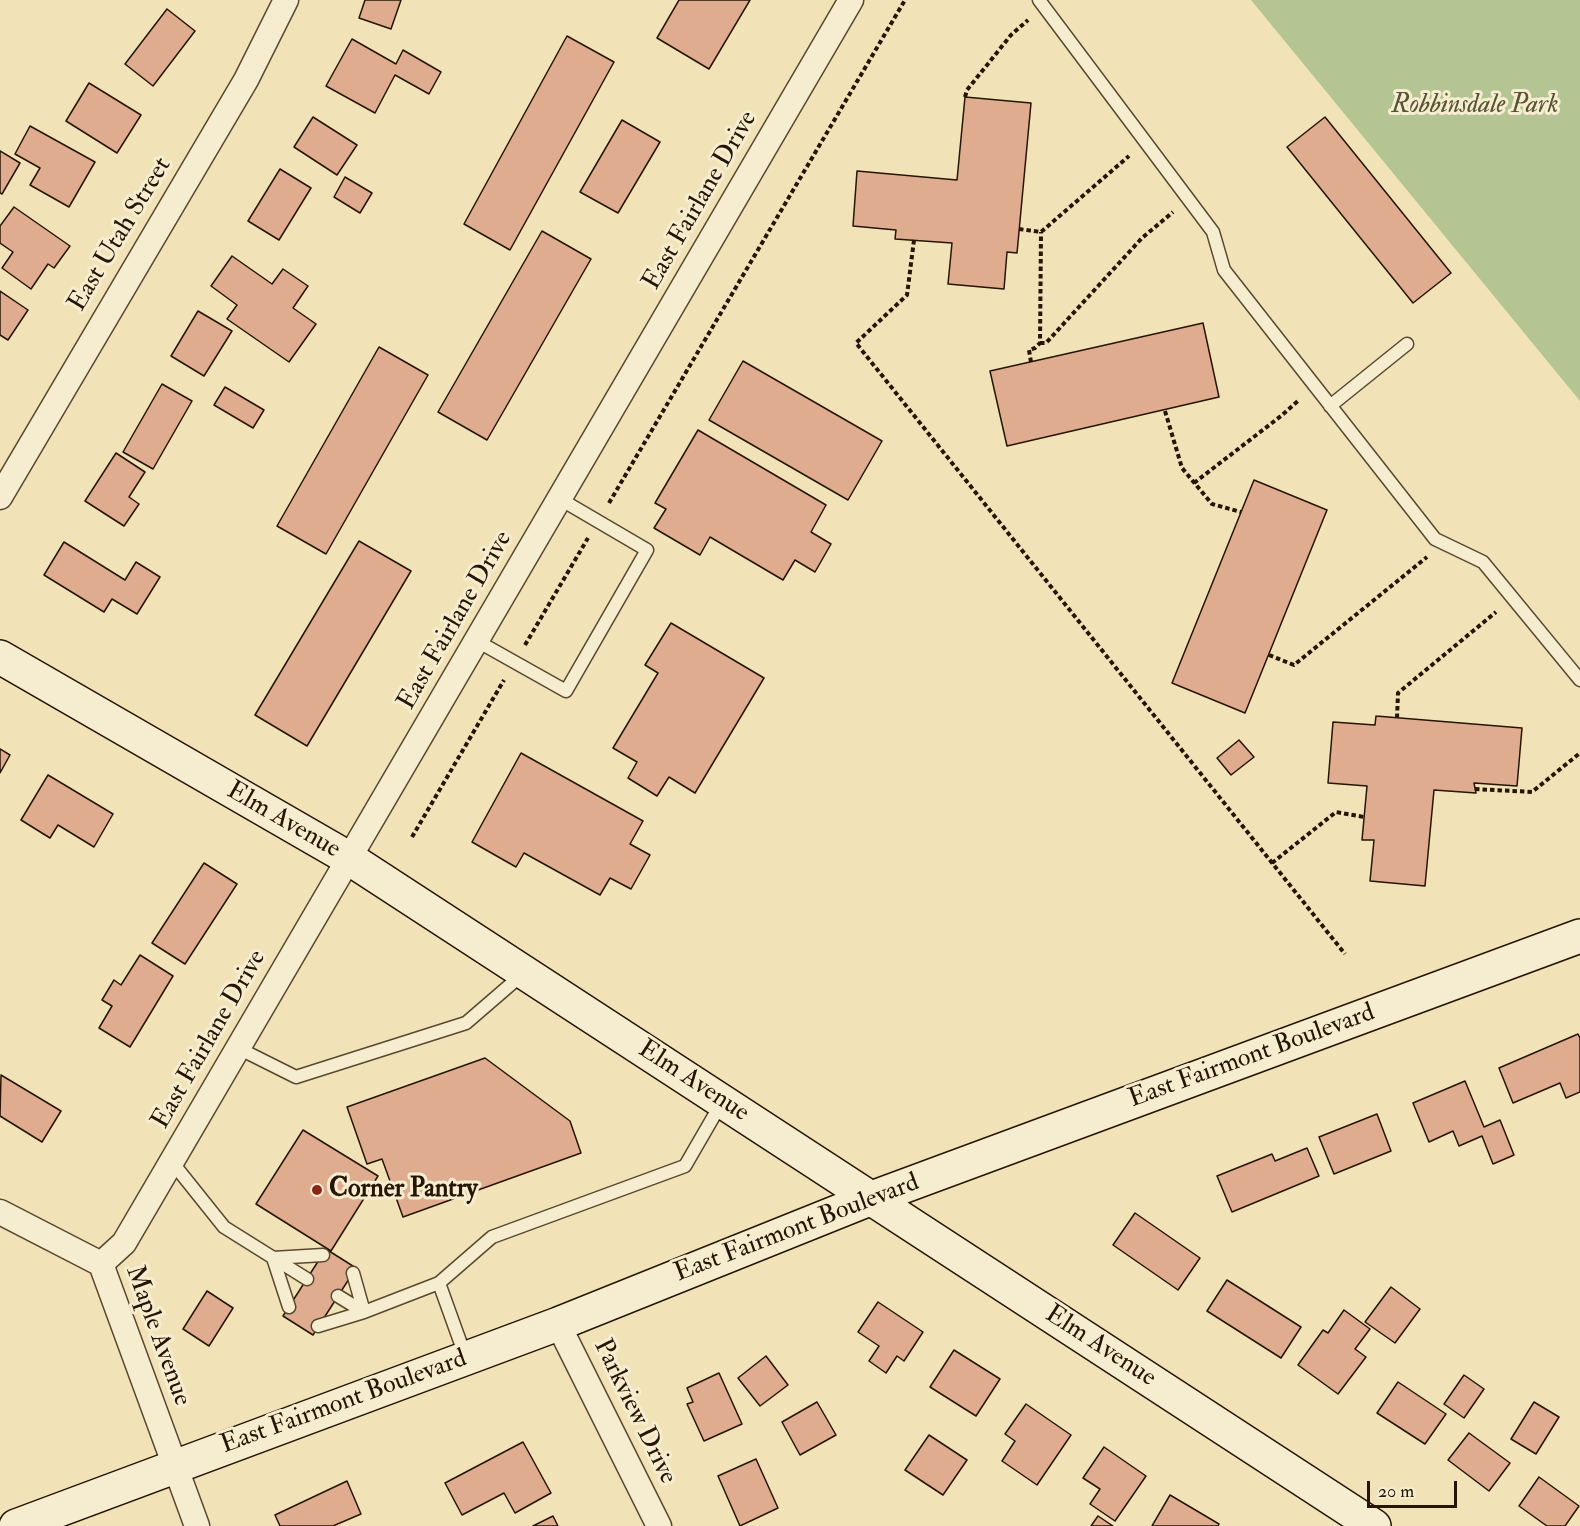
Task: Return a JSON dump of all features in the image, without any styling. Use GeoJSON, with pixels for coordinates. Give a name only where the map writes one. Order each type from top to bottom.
{"type":"FeatureCollection","features":[{"type":"Feature","properties":{"kind":"street","name":"East Utah Street"},"geometry":{"type":"LineString","coordinates":[[0,496],[246,80],[286,0]]}},
{"type":"Feature","properties":{"kind":"street","name":"East Fairlane Drive"},"geometry":{"type":"LineString","coordinates":[[101,1264],[124,1243],[851,0]]}},
{"type":"Feature","properties":{"kind":"street","name":"Elm Avenue"},"geometry":{"type":"LineString","coordinates":[[0,657],[350,859],[1374,1526]]}},
{"type":"Feature","properties":{"kind":"street","name":"East Fairmont Boulevard"},"geometry":{"type":"LineString","coordinates":[[16,1526],[558,1323],[872,1198],[1580,936]]}},
{"type":"Feature","properties":{"kind":"street","name":"Maple Avenue"},"geometry":{"type":"LineString","coordinates":[[0,1212],[101,1264],[196,1526]]}},
{"type":"Feature","properties":{"kind":"street","name":"Parkview Drive"},"geometry":{"type":"LineString","coordinates":[[558,1323],[659,1526]]}},
{"type":"Feature","properties":{"kind":"lane"},"geometry":{"type":"LineString","coordinates":[[1042,3],[1213,232],[1224,270],[1435,539],[1483,562],[1580,680]]}},
{"type":"Feature","properties":{"kind":"lane"},"geometry":{"type":"LineString","coordinates":[[1330,406],[1407,344]]}},
{"type":"Feature","properties":{"kind":"lane"},"geometry":{"type":"LineString","coordinates":[[477,641],[566,691],[647,550],[560,499]]}},
{"type":"Feature","properties":{"kind":"lane"},"geometry":{"type":"LineString","coordinates":[[238,1048],[296,1077],[466,1023],[525,973]]}},
{"type":"Feature","properties":{"kind":"lane"},"geometry":{"type":"LineString","coordinates":[[318,1326],[364,1312],[439,1283],[492,1237],[685,1166],[722,1101]]}},
{"type":"Feature","properties":{"kind":"lane"},"geometry":{"type":"LineString","coordinates":[[172,1162],[224,1227],[308,1279]]}},
{"type":"Feature","properties":{"kind":"lane"},"geometry":{"type":"LineString","coordinates":[[273,1258],[323,1255]]}},
{"type":"Feature","properties":{"kind":"lane"},"geometry":{"type":"LineString","coordinates":[[273,1258],[289,1307]]}},
{"type":"Feature","properties":{"kind":"lane"},"geometry":{"type":"LineString","coordinates":[[353,1273],[364,1312]]}},
{"type":"Feature","properties":{"kind":"lane"},"geometry":{"type":"LineString","coordinates":[[439,1283],[466,1358]]}},
{"type":"Feature","properties":{"kind":"lane"},"geometry":{"type":"LineString","coordinates":[[338,1296],[364,1312]]}},
{"type":"Feature","properties":{"kind":"path"},"geometry":{"type":"LineString","coordinates":[[412,837],[905,0]]}},
{"type":"Feature","properties":{"kind":"path"},"geometry":{"type":"LineString","coordinates":[[965,98],[967,90],[1011,35],[1042,3]]}},
{"type":"Feature","properties":{"kind":"path"},"geometry":{"type":"LineString","coordinates":[[1040,344],[1041,232],[1146,141]]}},
{"type":"Feature","properties":{"kind":"path"},"geometry":{"type":"LineString","coordinates":[[1031,362],[1029,350],[1046,343],[1142,238],[1190,199]]}},
{"type":"Feature","properties":{"kind":"path"},"geometry":{"type":"LineString","coordinates":[[1019,229],[1041,232]]}},
{"type":"Feature","properties":{"kind":"path"},"geometry":{"type":"LineString","coordinates":[[914,240],[907,295],[856,343],[1345,954]]}},
{"type":"Feature","properties":{"kind":"path"},"geometry":{"type":"LineString","coordinates":[[1194,483],[1281,416],[1315,386]]}},
{"type":"Feature","properties":{"kind":"path"},"geometry":{"type":"LineString","coordinates":[[1165,411],[1182,468],[1212,504],[1241,512]]}},
{"type":"Feature","properties":{"kind":"path"},"geometry":{"type":"LineString","coordinates":[[1269,655],[1294,665],[1444,543]]}},
{"type":"Feature","properties":{"kind":"path"},"geometry":{"type":"LineString","coordinates":[[1397,718],[1398,693],[1513,598]]}},
{"type":"Feature","properties":{"kind":"path"},"geometry":{"type":"LineString","coordinates":[[1475,789],[1532,792],[1580,753]]}},
{"type":"Feature","properties":{"kind":"path"},"geometry":{"type":"LineString","coordinates":[[1272,864],[1336,812],[1364,817]]}},
{"type":"Feature","properties":{"kind":"green space","name":"Robbinsdale Park"},"geometry":{"type":"Polygon","coordinates":[[[1251,0],[1580,0],[1580,401],[1251,0]]]}},
{"type":"Feature","properties":{"kind":"building"},"geometry":{"type":"Polygon","coordinates":[[[365,0],[401,0],[391,29],[359,18],[365,0]]]}},
{"type":"Feature","properties":{"kind":"building"},"geometry":{"type":"Polygon","coordinates":[[[679,0],[750,0],[709,69],[657,38],[679,0]]]}},
{"type":"Feature","properties":{"kind":"building"},"geometry":{"type":"Polygon","coordinates":[[[167,9],[195,31],[153,86],[125,64],[167,9]]]}},
{"type":"Feature","properties":{"kind":"building"},"geometry":{"type":"Polygon","coordinates":[[[567,36],[614,62],[510,250],[464,224],[567,36]]]}},
{"type":"Feature","properties":{"kind":"building"},"geometry":{"type":"Polygon","coordinates":[[[352,39],[396,64],[403,50],[441,72],[429,94],[395,75],[375,113],[326,86],[352,39]]]}},
{"type":"Feature","properties":{"kind":"building"},"geometry":{"type":"Polygon","coordinates":[[[89,83],[141,115],[117,153],[66,121],[89,83]]]}},
{"type":"Feature","properties":{"kind":"building"},"geometry":{"type":"Polygon","coordinates":[[[965,97],[1031,103],[1017,253],[1007,252],[1004,289],[948,284],[952,243],[895,239],[896,230],[853,226],[857,171],[957,180],[965,97]]]}},
{"type":"Feature","properties":{"kind":"building"},"geometry":{"type":"Polygon","coordinates":[[[313,117],[357,145],[337,175],[294,147],[313,117]]]}},
{"type":"Feature","properties":{"kind":"building"},"geometry":{"type":"Polygon","coordinates":[[[1325,117],[1451,273],[1413,303],[1287,147],[1325,117]]]}},
{"type":"Feature","properties":{"kind":"building"},"geometry":{"type":"Polygon","coordinates":[[[622,120],[660,142],[618,213],[580,192],[622,120]]]}},
{"type":"Feature","properties":{"kind":"building"},"geometry":{"type":"Polygon","coordinates":[[[30,126],[95,162],[69,207],[30,185],[40,168],[15,154],[30,126]]]}},
{"type":"Feature","properties":{"kind":"building"},"geometry":{"type":"Polygon","coordinates":[[[0,151],[20,163],[2,194],[0,193],[0,151]]]}},
{"type":"Feature","properties":{"kind":"building"},"geometry":{"type":"Polygon","coordinates":[[[280,169],[311,188],[279,240],[248,221],[280,169]]]}},
{"type":"Feature","properties":{"kind":"building"},"geometry":{"type":"Polygon","coordinates":[[[345,177],[372,193],[360,213],[334,197],[345,177]]]}},
{"type":"Feature","properties":{"kind":"building"},"geometry":{"type":"Polygon","coordinates":[[[14,207],[70,246],[54,268],[48,264],[31,289],[2,268],[13,252],[0,243],[0,226],[14,207]]]}},
{"type":"Feature","properties":{"kind":"building"},"geometry":{"type":"Polygon","coordinates":[[[542,231],[591,259],[487,440],[438,412],[542,231]]]}},
{"type":"Feature","properties":{"kind":"building"},"geometry":{"type":"Polygon","coordinates":[[[232,256],[272,284],[283,269],[308,286],[293,308],[316,324],[289,362],[227,319],[237,305],[211,286],[232,256]]]}},
{"type":"Feature","properties":{"kind":"building"},"geometry":{"type":"Polygon","coordinates":[[[0,291],[28,310],[8,340],[0,335],[0,291]]]}},
{"type":"Feature","properties":{"kind":"building"},"geometry":{"type":"Polygon","coordinates":[[[198,311],[232,331],[204,376],[171,356],[198,311]]]}},
{"type":"Feature","properties":{"kind":"building"},"geometry":{"type":"Polygon","coordinates":[[[1203,323],[1219,397],[1007,446],[990,371],[1203,323]]]}},
{"type":"Feature","properties":{"kind":"building"},"geometry":{"type":"Polygon","coordinates":[[[379,347],[428,375],[326,554],[277,526],[379,347]]]}},
{"type":"Feature","properties":{"kind":"building"},"geometry":{"type":"Polygon","coordinates":[[[743,361],[882,441],[848,500],[709,420],[743,361]]]}},
{"type":"Feature","properties":{"kind":"building"},"geometry":{"type":"Polygon","coordinates":[[[162,384],[192,401],[153,469],[123,452],[162,384]]]}},
{"type":"Feature","properties":{"kind":"building"},"geometry":{"type":"Polygon","coordinates":[[[225,387],[264,410],[253,428],[214,405],[225,387]]]}},
{"type":"Feature","properties":{"kind":"building"},"geometry":{"type":"Polygon","coordinates":[[[698,430],[826,505],[811,532],[831,544],[815,572],[795,560],[783,580],[710,537],[700,555],[654,528],[666,509],[655,503],[698,430]]]}},
{"type":"Feature","properties":{"kind":"building"},"geometry":{"type":"Polygon","coordinates":[[[116,453],[145,472],[129,497],[139,504],[124,526],[85,501],[116,453]]]}},
{"type":"Feature","properties":{"kind":"building"},"geometry":{"type":"Polygon","coordinates":[[[1254,480],[1327,510],[1245,713],[1172,683],[1254,480]]]}},
{"type":"Feature","properties":{"kind":"building"},"geometry":{"type":"Polygon","coordinates":[[[359,541],[411,571],[307,746],[255,715],[359,541]]]}},
{"type":"Feature","properties":{"kind":"building"},"geometry":{"type":"Polygon","coordinates":[[[64,542],[125,580],[136,562],[160,577],[137,614],[112,599],[104,612],[44,575],[64,542]]]}},
{"type":"Feature","properties":{"kind":"building"},"geometry":{"type":"Polygon","coordinates":[[[671,623],[764,678],[695,793],[669,777],[657,796],[628,778],[637,762],[613,748],[658,673],[645,665],[671,623]]]}},
{"type":"Feature","properties":{"kind":"building"},"geometry":{"type":"Polygon","coordinates":[[[1376,716],[1522,728],[1517,786],[1474,783],[1476,793],[1434,790],[1425,886],[1370,881],[1374,840],[1362,840],[1367,786],[1328,783],[1333,722],[1375,725],[1376,716]]]}},
{"type":"Feature","properties":{"kind":"building"},"geometry":{"type":"Polygon","coordinates":[[[1239,740],[1254,757],[1231,775],[1217,758],[1239,740]]]}},
{"type":"Feature","properties":{"kind":"building"},"geometry":{"type":"Polygon","coordinates":[[[0,749],[10,755],[0,773],[0,749]]]}},
{"type":"Feature","properties":{"kind":"building"},"geometry":{"type":"Polygon","coordinates":[[[521,753],[643,821],[630,844],[650,855],[631,889],[610,878],[600,895],[524,853],[516,867],[472,842],[521,753]]]}},
{"type":"Feature","properties":{"kind":"building"},"geometry":{"type":"Polygon","coordinates":[[[48,775],[113,814],[94,847],[58,825],[50,838],[21,820],[48,775]]]}},
{"type":"Feature","properties":{"kind":"building"},"geometry":{"type":"Polygon","coordinates":[[[204,863],[237,884],[185,964],[152,943],[204,863]]]}},
{"type":"Feature","properties":{"kind":"building"},"geometry":{"type":"Polygon","coordinates":[[[140,955],[173,976],[130,1047],[99,1028],[112,1006],[102,1000],[114,980],[121,985],[140,955]]]}},
{"type":"Feature","properties":{"kind":"building"},"geometry":{"type":"Polygon","coordinates":[[[1578,1034],[1580,1038],[1580,1092],[1566,1098],[1560,1083],[1513,1103],[1499,1068],[1578,1034]]]}},
{"type":"Feature","properties":{"kind":"building"},"geometry":{"type":"Polygon","coordinates":[[[485,1058],[570,1121],[581,1153],[403,1217],[382,1159],[367,1164],[347,1107],[485,1058]]]}},
{"type":"Feature","properties":{"kind":"building"},"geometry":{"type":"Polygon","coordinates":[[[1,1075],[61,1111],[42,1142],[0,1116],[1,1075]]]}},
{"type":"Feature","properties":{"kind":"building"},"geometry":{"type":"Polygon","coordinates":[[[1465,1081],[1484,1127],[1500,1120],[1514,1155],[1493,1164],[1482,1136],[1459,1146],[1453,1131],[1429,1142],[1413,1103],[1465,1081]]]}},
{"type":"Feature","properties":{"kind":"building"},"geometry":{"type":"Polygon","coordinates":[[[1377,1114],[1391,1151],[1334,1174],[1319,1137],[1377,1114]]]}},
{"type":"Feature","properties":{"kind":"building","name":"Corner Pantry"},"geometry":{"type":"Polygon","coordinates":[[[303,1130],[378,1176],[331,1251],[256,1204],[303,1130]]]}},
{"type":"Feature","properties":{"kind":"building"},"geometry":{"type":"Polygon","coordinates":[[[1307,1148],[1319,1176],[1232,1212],[1217,1176],[1272,1154],[1275,1161],[1307,1148]]]}},
{"type":"Feature","properties":{"kind":"building"},"geometry":{"type":"Polygon","coordinates":[[[1135,1213],[1200,1258],[1178,1290],[1113,1245],[1135,1213]]]}},
{"type":"Feature","properties":{"kind":"building"},"geometry":{"type":"Polygon","coordinates":[[[326,1249],[356,1268],[313,1335],[283,1316],[326,1249]]]}},
{"type":"Feature","properties":{"kind":"building"},"geometry":{"type":"Polygon","coordinates":[[[1227,1280],[1301,1327],[1281,1358],[1207,1311],[1227,1280]]]}},
{"type":"Feature","properties":{"kind":"building"},"geometry":{"type":"Polygon","coordinates":[[[1391,1287],[1420,1309],[1395,1343],[1365,1322],[1391,1287]]]}},
{"type":"Feature","properties":{"kind":"building"},"geometry":{"type":"Polygon","coordinates":[[[207,1291],[233,1308],[209,1346],[183,1329],[207,1291]]]}},
{"type":"Feature","properties":{"kind":"building"},"geometry":{"type":"Polygon","coordinates":[[[878,1302],[923,1332],[904,1361],[897,1356],[886,1373],[869,1361],[879,1346],[858,1332],[878,1302]]]}},
{"type":"Feature","properties":{"kind":"building"},"geometry":{"type":"Polygon","coordinates":[[[1344,1310],[1370,1329],[1355,1349],[1366,1357],[1338,1394],[1298,1365],[1323,1330],[1328,1333],[1344,1310]]]}},
{"type":"Feature","properties":{"kind":"building"},"geometry":{"type":"Polygon","coordinates":[[[954,1350],[1000,1379],[976,1416],[930,1387],[954,1350]]]}},
{"type":"Feature","properties":{"kind":"building"},"geometry":{"type":"Polygon","coordinates":[[[766,1356],[788,1385],[760,1406],[738,1378],[766,1356]]]}},
{"type":"Feature","properties":{"kind":"building"},"geometry":{"type":"Polygon","coordinates":[[[719,1373],[742,1424],[704,1441],[687,1404],[693,1402],[687,1388],[719,1373]]]}},
{"type":"Feature","properties":{"kind":"building"},"geometry":{"type":"Polygon","coordinates":[[[1464,1375],[1484,1389],[1464,1418],[1444,1404],[1464,1375]]]}},
{"type":"Feature","properties":{"kind":"building"},"geometry":{"type":"Polygon","coordinates":[[[1398,1382],[1446,1414],[1425,1444],[1377,1413],[1398,1382]]]}},
{"type":"Feature","properties":{"kind":"building"},"geometry":{"type":"Polygon","coordinates":[[[817,1402],[836,1435],[800,1455],[782,1422],[817,1402]]]}},
{"type":"Feature","properties":{"kind":"building"},"geometry":{"type":"Polygon","coordinates":[[[1534,1402],[1559,1417],[1536,1454],[1511,1439],[1534,1402]]]}},
{"type":"Feature","properties":{"kind":"building"},"geometry":{"type":"Polygon","coordinates":[[[1026,1404],[1071,1435],[1037,1485],[1002,1461],[1015,1441],[1005,1434],[1026,1404]]]}},
{"type":"Feature","properties":{"kind":"building"},"geometry":{"type":"Polygon","coordinates":[[[1469,1433],[1510,1463],[1489,1491],[1448,1460],[1469,1433]]]}},
{"type":"Feature","properties":{"kind":"building"},"geometry":{"type":"Polygon","coordinates":[[[929,1435],[967,1460],[943,1495],[905,1470],[929,1435]]]}},
{"type":"Feature","properties":{"kind":"building"},"geometry":{"type":"Polygon","coordinates":[[[523,1442],[551,1493],[515,1513],[504,1493],[462,1515],[445,1483],[523,1442]]]}},
{"type":"Feature","properties":{"kind":"building"},"geometry":{"type":"Polygon","coordinates":[[[1104,1447],[1146,1476],[1115,1521],[1090,1504],[1100,1489],[1083,1478],[1104,1447]]]}},
{"type":"Feature","properties":{"kind":"building"},"geometry":{"type":"Polygon","coordinates":[[[756,1459],[778,1508],[740,1526],[718,1476],[756,1459]]]}},
{"type":"Feature","properties":{"kind":"building"},"geometry":{"type":"Polygon","coordinates":[[[1539,1477],[1579,1506],[1565,1526],[1547,1526],[1519,1506],[1539,1477]]]}},
{"type":"Feature","properties":{"kind":"building"},"geometry":{"type":"Polygon","coordinates":[[[347,1481],[361,1514],[333,1526],[280,1526],[275,1515],[347,1481]]]}},
{"type":"Feature","properties":{"kind":"building"},"geometry":{"type":"Polygon","coordinates":[[[1170,1495],[1219,1524],[1218,1526],[1152,1526],[1170,1495]]]}},
{"type":"Feature","properties":{"kind":"building"},"geometry":{"type":"Polygon","coordinates":[[[553,1516],[558,1526],[533,1526],[553,1516]]]}},
{"type":"Feature","properties":{"kind":"building"},"geometry":{"type":"Polygon","coordinates":[[[1098,1516],[1113,1526],[1091,1526],[1098,1516]]]}},
{"type":"Feature","properties":{"kind":"place","name":"Corner Pantry"},"geometry":{"type":"Point","coordinates":[317,1190]}}]}
